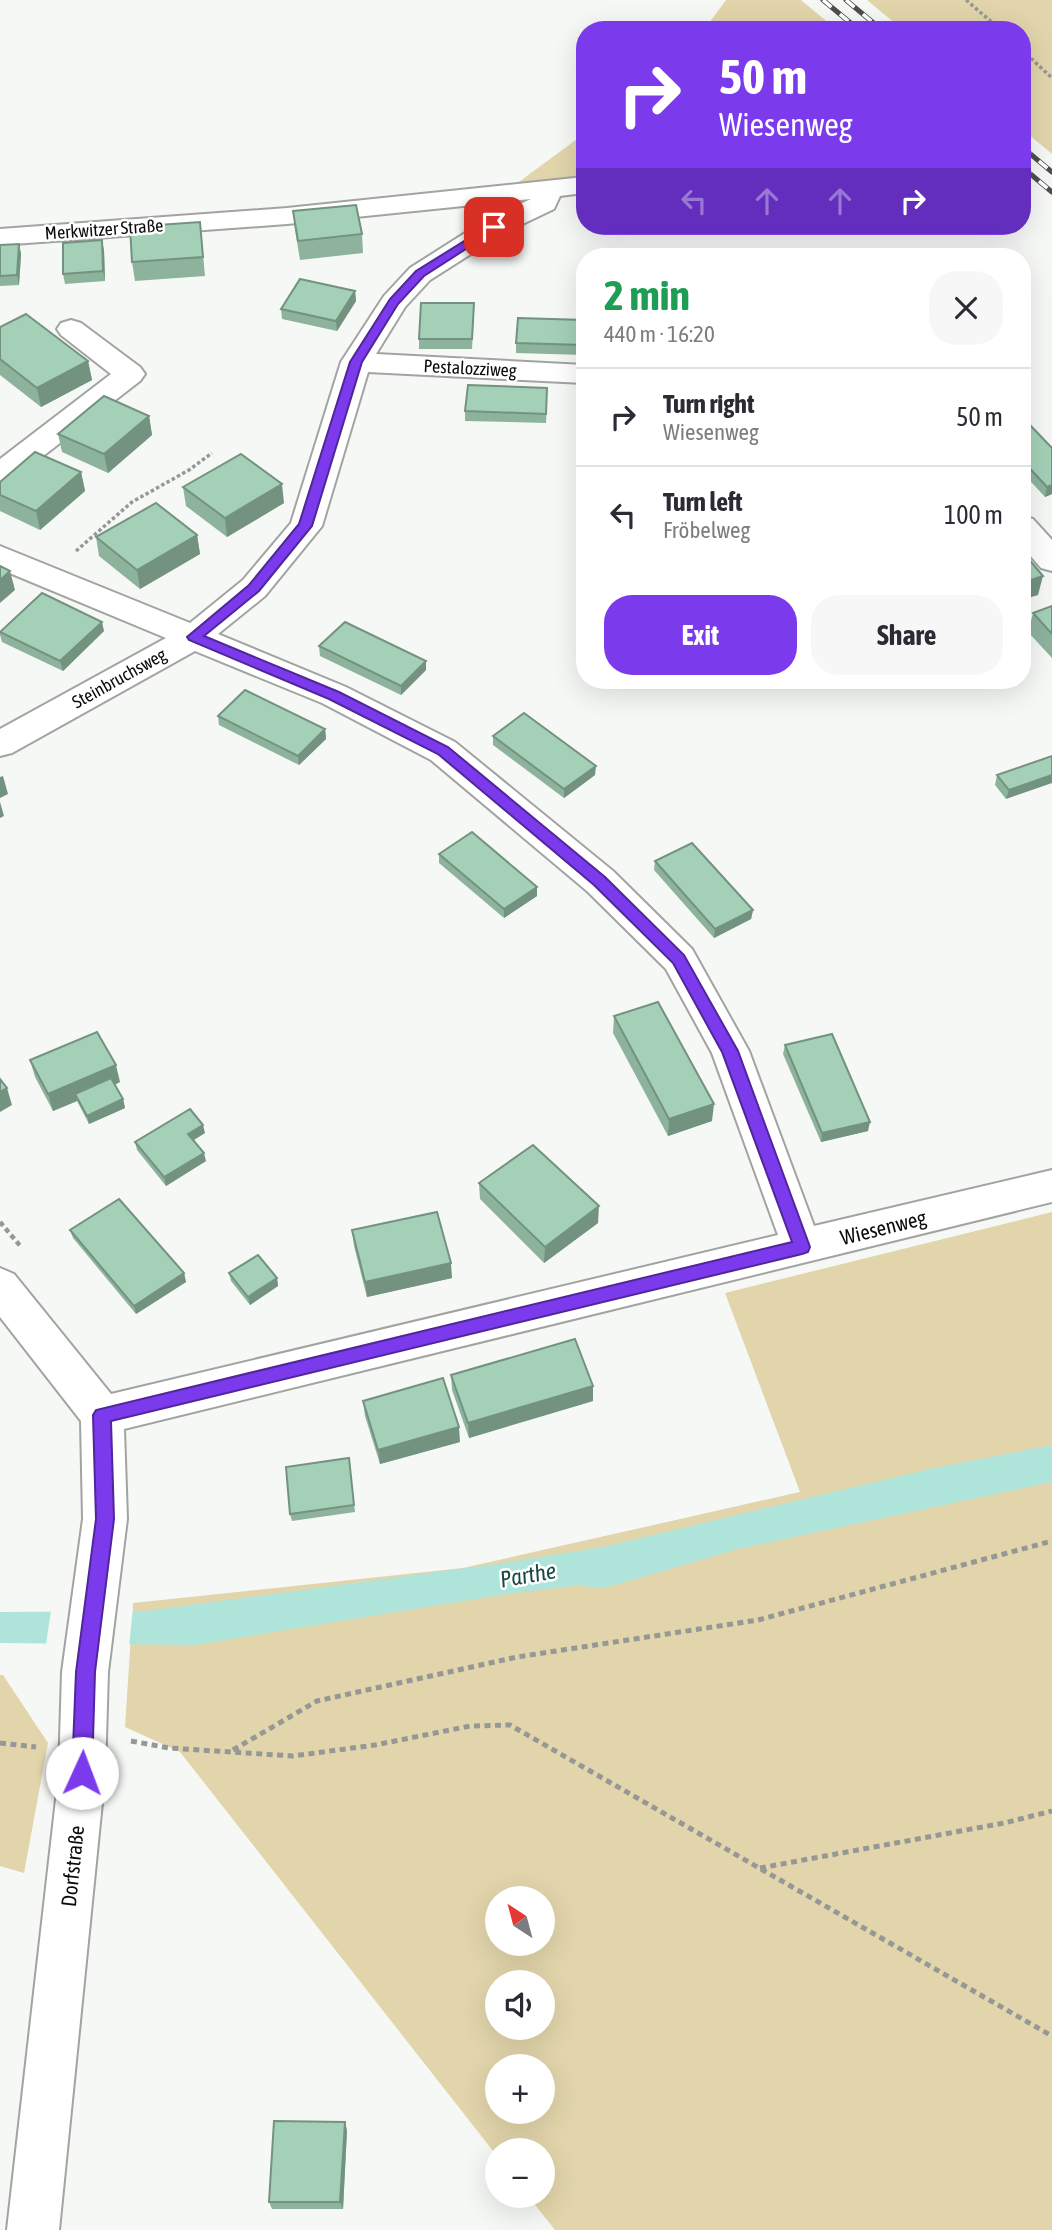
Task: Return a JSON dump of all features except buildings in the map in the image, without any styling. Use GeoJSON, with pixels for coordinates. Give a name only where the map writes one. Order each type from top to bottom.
{"type":"FeatureCollection","features":[{"type":"Feature","properties":{"kind":"street","name":"Merkwitzer Straße"},"geometry":{"type":"LineString","coordinates":[[0,237],[287,216],[576,186]]}},
{"type":"Feature","properties":{"kind":"street","name":"Steinbruchsweg"},"geometry":{"type":"LineString","coordinates":[[0,744],[194,637],[254,588],[306,526],[356,362],[394,302],[420,274],[494,227],[544,203],[550,190]]}},
{"type":"Feature","properties":{"kind":"street"},"geometry":{"type":"LineString","coordinates":[[0,474],[130,374],[71,329]]}},
{"type":"Feature","properties":{"kind":"street","name":"Pestalozziweg"},"geometry":{"type":"LineString","coordinates":[[356,362],[576,374]]}},
{"type":"Feature","properties":{"kind":"street"},"geometry":{"type":"LineString","coordinates":[[1031,536],[1052,560]]}},
{"type":"Feature","properties":{"kind":"street"},"geometry":{"type":"LineString","coordinates":[[0,558],[334,695],[443,751],[600,881],[679,959],[730,1051],[802,1247]]}},
{"type":"Feature","properties":{"kind":"street","name":"Wiesenweg"},"geometry":{"type":"LineString","coordinates":[[102,1415],[1052,1186]]}},
{"type":"Feature","properties":{"kind":"street"},"geometry":{"type":"LineString","coordinates":[[0,1286],[102,1415]]}},
{"type":"Feature","properties":{"kind":"street","name":"Dorfstraße"},"geometry":{"type":"LineString","coordinates":[[33,2230],[82,1773],[85,1672],[105,1519],[102,1415]]}},
{"type":"Feature","properties":{"kind":"path"},"geometry":{"type":"LineString","coordinates":[[966,0],[990,21]]}},
{"type":"Feature","properties":{"kind":"path"},"geometry":{"type":"LineString","coordinates":[[1031,58],[1052,78]]}},
{"type":"Feature","properties":{"kind":"path"},"geometry":{"type":"LineString","coordinates":[[47,577],[132,502],[189,470],[212,453]]}},
{"type":"Feature","properties":{"kind":"path"},"geometry":{"type":"LineString","coordinates":[[232,1751],[317,1701],[517,1657],[758,1620],[1052,1541]]}},
{"type":"Feature","properties":{"kind":"path"},"geometry":{"type":"LineString","coordinates":[[83,1733],[169,1748],[293,1756],[375,1745],[470,1726],[510,1726],[1052,2036]]}},
{"type":"Feature","properties":{"kind":"path"},"geometry":{"type":"LineString","coordinates":[[759,1868],[1004,1823],[1052,1811]]}},
{"type":"Feature","properties":{"kind":"shaded area"},"geometry":{"type":"Polygon","coordinates":[[[726,0],[801,0],[826,21],[711,21],[726,0]]]}},
{"type":"Feature","properties":{"kind":"shaded area"},"geometry":{"type":"Polygon","coordinates":[[[867,0],[1052,0],[1052,154],[1031,136],[1031,21],[892,21],[867,0]]]}},
{"type":"Feature","properties":{"kind":"shaded area"},"geometry":{"type":"Polygon","coordinates":[[[576,140],[576,177],[516,184],[576,140]]]}},
{"type":"Feature","properties":{"kind":"shaded area"},"geometry":{"type":"Polygon","coordinates":[[[1052,1212],[1052,2230],[555,2230],[538,2208],[555,2208],[555,2138],[485,2138],[485,2141],[180,1752],[125,1727],[133,1603],[463,1568],[800,1492],[725,1293],[1052,1212]]]}},
{"type":"Feature","properties":{"kind":"shaded area"},"geometry":{"type":"Polygon","coordinates":[[[0,1675],[3,1675],[48,1743],[24,1873],[0,1866],[0,1675]]]}},
{"type":"Feature","properties":{"kind":"water","name":"Parthe"},"geometry":{"type":"Polygon","coordinates":[[[1052,1445],[1052,1482],[738,1549],[612,1586],[596,1588],[580,1585],[500,1595],[195,1645],[0,1643],[0,1612],[145,1611],[496,1564],[603,1547],[934,1468],[1052,1445]]]}},
{"type":"Feature","properties":{"kind":"pier"},"geometry":{"type":"Polygon","coordinates":[[[133,1608],[129,1647],[46,1645],[51,1610],[133,1608]]]}},
{"type":"Feature","properties":{"kind":"railway"},"geometry":{"type":"LineString","coordinates":[[823,0],[848,21]]}},
{"type":"Feature","properties":{"kind":"railway"},"geometry":{"type":"LineString","coordinates":[[846,0],[871,21]]}},
{"type":"Feature","properties":{"kind":"railway"},"geometry":{"type":"LineString","coordinates":[[1031,154],[1052,172]]}},
{"type":"Feature","properties":{"kind":"railway"},"geometry":{"type":"LineString","coordinates":[[1031,174],[1052,192]]}},
{"type":"Feature","properties":{"kind":"route"},"geometry":{"type":"LineString","coordinates":[[82,1773],[85,1672],[105,1519],[102,1415],[802,1247],[730,1051],[679,959],[600,881],[443,751],[334,695],[194,637],[254,588],[306,526],[356,362],[394,302],[420,274],[494,227]]}}]}
